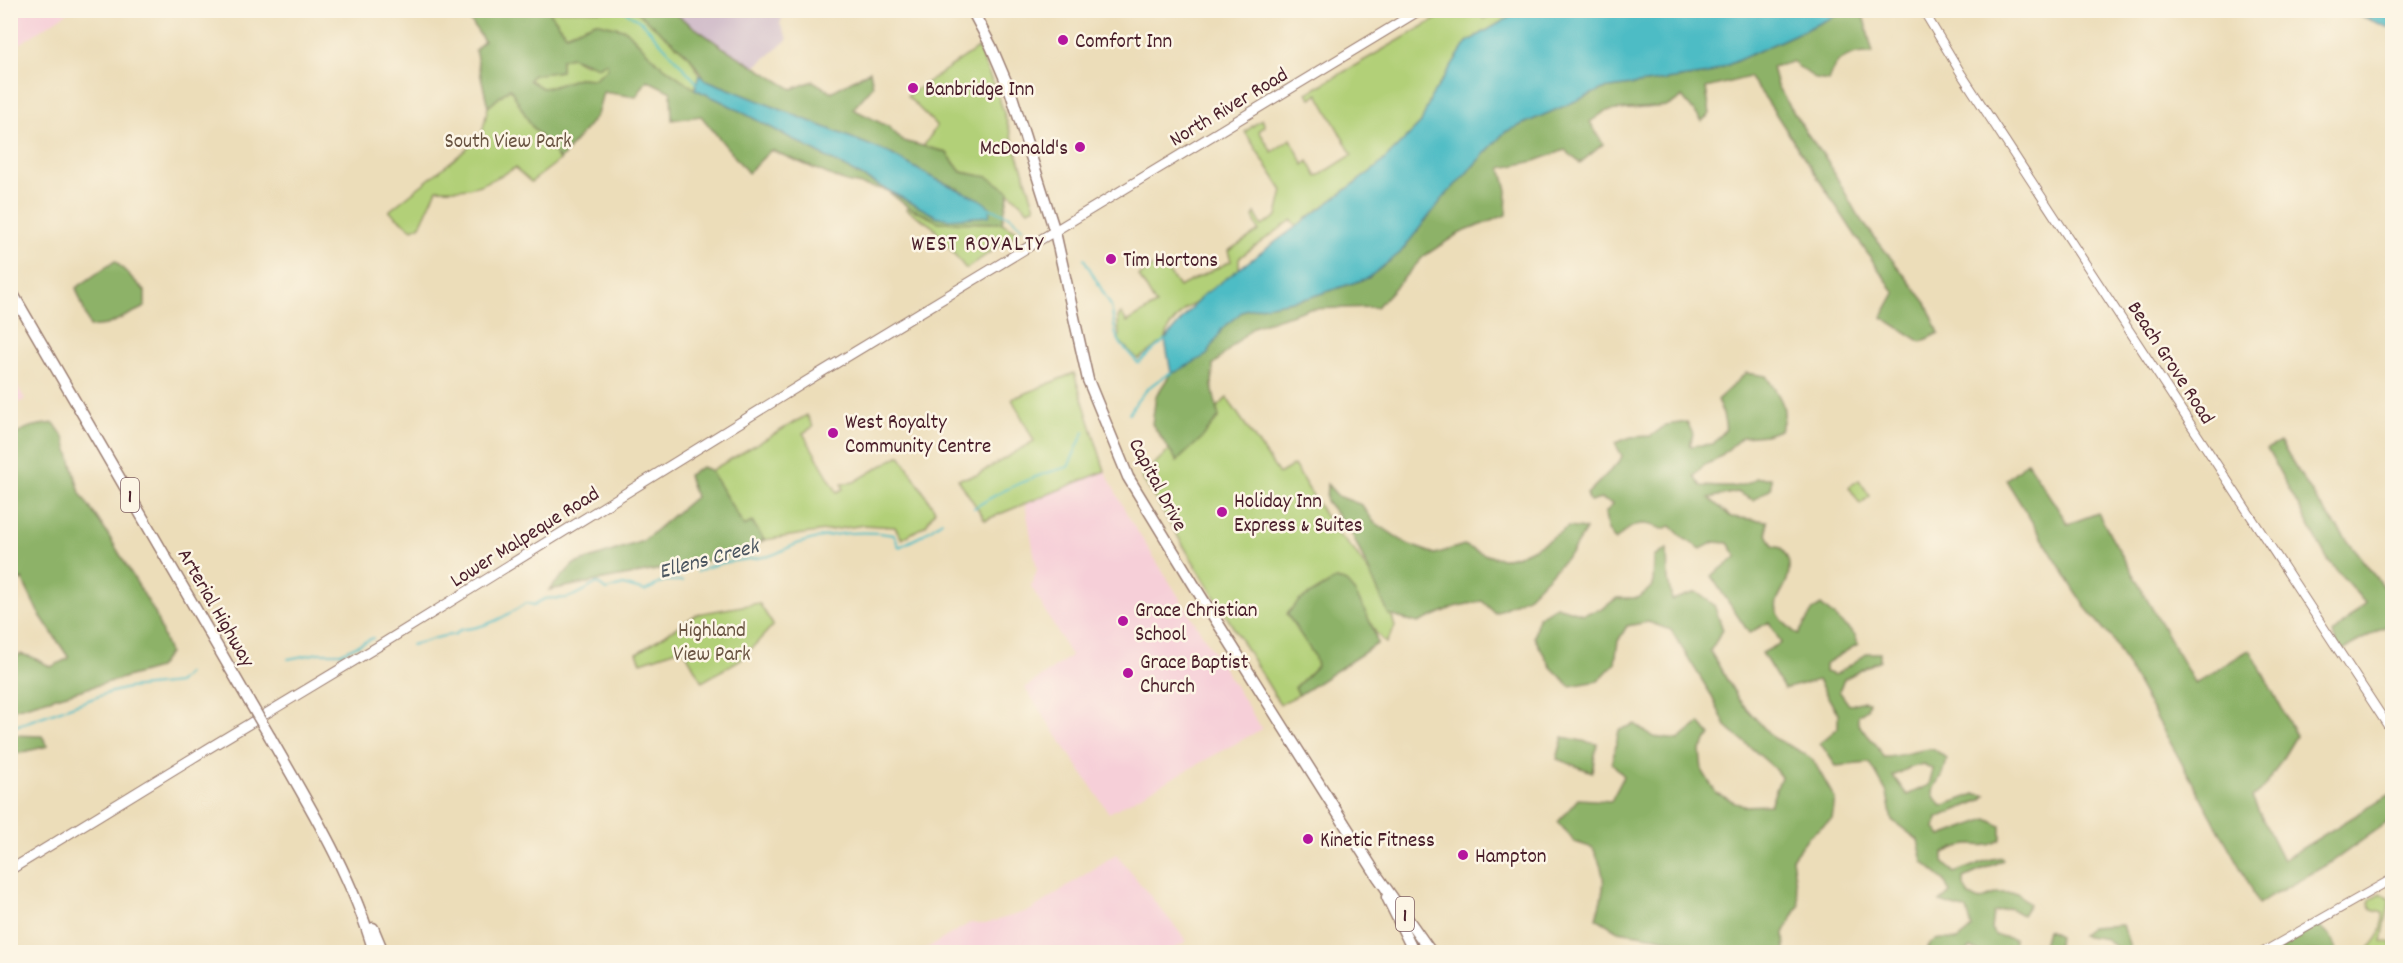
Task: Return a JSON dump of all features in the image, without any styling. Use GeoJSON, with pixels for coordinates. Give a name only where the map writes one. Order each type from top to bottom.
{"type":"FeatureCollection","features":[{"type":"Feature","properties":{"kind":"main road","name":"Capital Drive"},"geometry":{"type":"LineString","coordinates":[[966,10],[985,36]]}},
{"type":"Feature","properties":{"kind":"main road","name":"Capital Drive"},"geometry":{"type":"LineString","coordinates":[[972,10],[1011,93],[1055,232],[1088,380],[1128,477],[1200,596],[1378,877],[1431,952]]}},
{"type":"Feature","properties":{"kind":"main road","name":"North River Road"},"geometry":{"type":"LineString","coordinates":[[1055,232],[1420,10]]}},
{"type":"Feature","properties":{"kind":"main road","name":"Lower Malpeque Road"},"geometry":{"type":"LineString","coordinates":[[10,870],[377,647],[815,376],[1055,232]]}},
{"type":"Feature","properties":{"kind":"main road","name":"Arterial Highway"},"geometry":{"type":"LineString","coordinates":[[10,289],[270,737],[346,873],[374,952]]}},
{"type":"Feature","properties":{"kind":"main road"},"geometry":{"type":"LineString","coordinates":[[346,873],[367,913],[383,952]]}},
{"type":"Feature","properties":{"kind":"main road","name":"Capital Drive"},"geometry":{"type":"LineString","coordinates":[[1378,877],[1414,952]]}},
{"type":"Feature","properties":{"kind":"street","name":"Beach Grove Road"},"geometry":{"type":"LineString","coordinates":[[1923,10],[1960,73],[2392,732]]}},
{"type":"Feature","properties":{"kind":"street"},"geometry":{"type":"LineString","coordinates":[[2263,952],[2392,879]]}},
{"type":"Feature","properties":{"kind":"shaded area"},"geometry":{"type":"Polygon","coordinates":[[[11,10],[70,11],[18,45],[11,33],[11,10]]]}},
{"type":"Feature","properties":{"kind":"shaded area"},"geometry":{"type":"Polygon","coordinates":[[[671,11],[784,11],[780,24],[788,39],[755,67],[671,11]]]}},
{"type":"Feature","properties":{"kind":"shaded area"},"geometry":{"type":"Polygon","coordinates":[[[11,376],[25,399],[10,408],[11,376]]]}},
{"type":"Feature","properties":{"kind":"shaded area","name":"Grace Christian School"},"geometry":{"type":"Polygon","coordinates":[[[1105,471],[1128,516],[1262,729],[1109,813],[1025,688],[1071,656],[1031,586],[1037,570],[1025,503],[1105,471]]]}},
{"type":"Feature","properties":{"kind":"shaded area"},"geometry":{"type":"Polygon","coordinates":[[[1116,854],[1187,941],[1169,952],[920,952],[970,923],[985,924],[1031,910],[1116,854]]]}},
{"type":"Feature","properties":{"kind":"green space"},"geometry":{"type":"Polygon","coordinates":[[[464,11],[549,11],[566,34],[596,22],[626,30],[657,62],[695,89],[911,203],[959,189],[931,177],[889,153],[704,79],[690,57],[636,11],[671,11],[724,48],[792,89],[813,81],[831,92],[870,71],[873,86],[853,109],[889,127],[903,141],[946,152],[961,172],[988,177],[1009,191],[1002,223],[939,222],[908,207],[886,190],[846,182],[771,150],[748,173],[701,116],[672,120],[671,92],[647,80],[636,97],[603,92],[597,115],[560,160],[531,125],[510,88],[488,107],[475,50],[484,41],[464,11]],[[571,57],[561,60],[561,71],[533,75],[529,80],[542,88],[552,87],[578,78],[594,79],[607,69],[607,62],[598,67],[571,57]]]}},
{"type":"Feature","properties":{"kind":"green space"},"geometry":{"type":"Polygon","coordinates":[[[549,11],[636,11],[690,57],[699,75],[695,89],[657,62],[626,30],[596,22],[566,34],[549,11]]]}},
{"type":"Feature","properties":{"kind":"green space"},"geometry":{"type":"Polygon","coordinates":[[[1450,11],[1478,11],[1484,19],[1498,11],[1520,11],[1467,42],[1431,97],[1421,123],[1377,167],[1296,226],[1292,220],[1239,258],[1239,278],[1185,309],[1170,326],[1165,340],[1138,359],[1119,341],[1118,317],[1121,313],[1127,322],[1156,305],[1139,276],[1161,261],[1179,287],[1231,261],[1228,251],[1259,231],[1253,217],[1255,213],[1262,226],[1277,216],[1283,191],[1245,132],[1262,119],[1265,126],[1259,131],[1272,152],[1291,139],[1304,165],[1308,161],[1317,177],[1352,155],[1318,94],[1311,98],[1307,93],[1450,11]]]}},
{"type":"Feature","properties":{"kind":"green space"},"geometry":{"type":"Polygon","coordinates":[[[1846,11],[1862,11],[1873,53],[1850,55],[1839,61],[1828,81],[1816,79],[1792,62],[1772,67],[1777,86],[1827,160],[1858,216],[1926,303],[1939,333],[1921,342],[1882,317],[1895,293],[1749,77],[1706,88],[1710,114],[1702,121],[1682,97],[1668,106],[1606,111],[1590,122],[1603,144],[1580,163],[1565,150],[1535,161],[1501,168],[1507,190],[1506,215],[1458,234],[1424,256],[1377,307],[1308,309],[1253,327],[1213,365],[1212,386],[1219,417],[1201,439],[1177,461],[1152,424],[1156,396],[1171,373],[1207,355],[1222,328],[1244,310],[1308,298],[1368,278],[1400,253],[1444,197],[1505,132],[1603,89],[1708,74],[1846,11]]]}},
{"type":"Feature","properties":{"kind":"green space"},"geometry":{"type":"Polygon","coordinates":[[[978,48],[999,98],[1035,207],[1028,210],[1012,194],[991,180],[961,172],[946,152],[923,147],[937,126],[907,96],[978,48]]]}},
{"type":"Feature","properties":{"kind":"green space"},"geometry":{"type":"Polygon","coordinates":[[[571,57],[584,64],[607,61],[607,69],[594,79],[578,78],[552,87],[542,88],[529,80],[533,75],[561,71],[561,59],[571,57]]]}},
{"type":"Feature","properties":{"kind":"green space","name":"South View Park"},"geometry":{"type":"Polygon","coordinates":[[[510,88],[531,125],[560,160],[531,182],[515,168],[478,186],[437,189],[420,226],[412,229],[389,211],[463,152],[482,133],[488,107],[510,88]]]}},
{"type":"Feature","properties":{"kind":"green space"},"geometry":{"type":"Polygon","coordinates":[[[908,207],[939,222],[1002,223],[1019,232],[966,269],[932,226],[906,209],[908,207]]]}},
{"type":"Feature","properties":{"kind":"green space"},"geometry":{"type":"Polygon","coordinates":[[[115,261],[145,291],[145,307],[107,325],[90,327],[76,288],[115,261]]]}},
{"type":"Feature","properties":{"kind":"green space"},"geometry":{"type":"Polygon","coordinates":[[[1074,373],[1105,471],[985,520],[958,479],[977,475],[1034,441],[1012,399],[1074,373]]]}},
{"type":"Feature","properties":{"kind":"green space"},"geometry":{"type":"Polygon","coordinates":[[[1746,373],[1766,376],[1779,395],[1784,408],[1780,430],[1766,435],[1742,437],[1716,460],[1704,465],[1694,476],[1701,486],[1722,487],[1737,486],[1756,478],[1771,478],[1771,488],[1753,500],[1737,492],[1709,498],[1731,517],[1767,521],[1767,534],[1773,546],[1781,548],[1789,563],[1788,576],[1776,606],[1778,614],[1798,635],[1813,610],[1821,605],[1855,635],[1858,644],[1825,664],[1825,672],[1835,675],[1868,653],[1880,653],[1880,660],[1844,679],[1839,691],[1849,705],[1869,702],[1867,709],[1858,715],[1858,724],[1878,747],[1883,757],[1931,749],[1947,759],[1943,773],[1933,789],[1934,796],[1942,806],[1975,794],[1986,795],[1981,800],[1937,818],[1935,828],[1941,836],[1987,819],[2001,826],[2001,839],[1995,843],[1955,848],[1943,853],[1943,862],[1954,873],[2002,857],[2003,860],[1964,878],[1964,886],[1969,896],[1980,900],[1997,893],[2018,893],[2029,904],[2022,915],[2010,908],[1993,913],[1991,929],[1995,935],[2014,939],[2013,952],[1979,952],[1971,948],[1966,952],[1928,952],[1927,947],[1933,941],[1957,940],[1972,928],[1967,910],[1940,902],[1950,893],[1944,880],[1923,862],[1918,840],[1892,820],[1887,793],[1870,763],[1836,766],[1820,743],[1838,728],[1838,714],[1818,680],[1784,689],[1762,653],[1781,643],[1769,622],[1749,633],[1711,576],[1737,557],[1728,543],[1714,542],[1701,549],[1683,538],[1671,526],[1662,529],[1648,524],[1631,527],[1615,541],[1607,528],[1605,513],[1613,504],[1601,499],[1590,502],[1587,494],[1619,462],[1622,456],[1615,443],[1631,437],[1651,436],[1666,425],[1687,422],[1693,434],[1690,446],[1713,444],[1726,429],[1717,400],[1746,373]],[[1923,764],[1893,776],[1907,795],[1929,785],[1933,769],[1923,764]]]}},
{"type":"Feature","properties":{"kind":"green space"},"geometry":{"type":"Polygon","coordinates":[[[1227,398],[1279,474],[1294,465],[1335,532],[1353,549],[1386,597],[1395,627],[1386,643],[1376,633],[1346,582],[1336,579],[1301,600],[1287,614],[1315,655],[1317,666],[1295,688],[1299,695],[1280,704],[1141,476],[1227,398]]]}},
{"type":"Feature","properties":{"kind":"green space"},"geometry":{"type":"Polygon","coordinates":[[[807,415],[813,427],[803,433],[837,492],[843,489],[842,484],[854,482],[900,455],[935,510],[926,525],[902,539],[895,527],[864,525],[764,540],[753,523],[744,526],[710,471],[807,415]]]}},
{"type":"Feature","properties":{"kind":"green space"},"geometry":{"type":"Polygon","coordinates":[[[54,423],[65,439],[80,493],[155,613],[169,653],[158,668],[11,710],[11,661],[20,654],[32,657],[51,667],[69,658],[38,612],[22,579],[11,587],[11,573],[18,566],[11,538],[11,441],[25,429],[54,423]]]}},
{"type":"Feature","properties":{"kind":"green space"},"geometry":{"type":"Polygon","coordinates":[[[2280,442],[2317,501],[2384,588],[2392,588],[2392,623],[2339,652],[2333,634],[2365,603],[2328,560],[2267,449],[2280,442]]]}},
{"type":"Feature","properties":{"kind":"green space"},"geometry":{"type":"Polygon","coordinates":[[[2027,462],[2068,524],[2098,513],[2195,684],[2250,649],[2296,736],[2266,786],[2252,798],[2283,860],[2392,793],[2392,819],[2333,861],[2258,904],[2251,887],[2113,640],[2085,607],[2006,480],[2027,462]]]}},
{"type":"Feature","properties":{"kind":"green space"},"geometry":{"type":"Polygon","coordinates":[[[702,467],[710,470],[744,526],[752,522],[764,540],[742,554],[549,590],[574,564],[643,541],[695,497],[688,475],[702,467]]]}},
{"type":"Feature","properties":{"kind":"green space"},"geometry":{"type":"Polygon","coordinates":[[[1859,480],[1870,496],[1860,504],[1849,487],[1859,480]]]}},
{"type":"Feature","properties":{"kind":"green space"},"geometry":{"type":"Polygon","coordinates":[[[1327,484],[1338,496],[1362,505],[1373,521],[1407,544],[1435,554],[1464,545],[1494,557],[1511,557],[1537,546],[1568,527],[1586,529],[1572,552],[1529,596],[1495,613],[1482,601],[1454,607],[1418,623],[1389,615],[1351,532],[1326,501],[1327,484]]]}},
{"type":"Feature","properties":{"kind":"green space"},"geometry":{"type":"Polygon","coordinates":[[[1667,549],[1668,580],[1672,600],[1696,592],[1714,605],[1723,630],[1710,651],[1739,700],[1773,738],[1813,760],[1835,799],[1832,819],[1809,836],[1792,858],[1799,905],[1784,933],[1785,952],[1702,952],[1694,947],[1662,938],[1618,931],[1596,918],[1604,883],[1601,867],[1593,848],[1575,842],[1558,822],[1578,799],[1611,801],[1624,776],[1612,763],[1619,730],[1635,724],[1653,737],[1678,740],[1700,723],[1710,735],[1700,751],[1702,770],[1716,793],[1743,806],[1770,805],[1781,777],[1772,766],[1726,726],[1710,693],[1671,630],[1648,622],[1627,626],[1618,641],[1615,663],[1598,681],[1570,686],[1551,667],[1534,637],[1538,617],[1556,606],[1583,614],[1602,609],[1617,598],[1638,598],[1653,586],[1654,557],[1667,549]]]}},
{"type":"Feature","properties":{"kind":"green space"},"geometry":{"type":"Polygon","coordinates":[[[1336,579],[1346,582],[1355,593],[1377,644],[1299,695],[1295,688],[1317,666],[1314,655],[1287,614],[1299,601],[1336,579]]]}},
{"type":"Feature","properties":{"kind":"green space","name":"Highland View Park"},"geometry":{"type":"Polygon","coordinates":[[[759,603],[773,625],[743,658],[702,682],[683,648],[641,662],[637,653],[697,614],[759,603]]]}},
{"type":"Feature","properties":{"kind":"green space"},"geometry":{"type":"Polygon","coordinates":[[[11,735],[42,736],[48,746],[11,755],[11,735]]]}},
{"type":"Feature","properties":{"kind":"green space"},"geometry":{"type":"Polygon","coordinates":[[[1563,737],[1597,744],[1592,772],[1557,759],[1563,737]]]}},
{"type":"Feature","properties":{"kind":"green space"},"geometry":{"type":"Polygon","coordinates":[[[2380,893],[2390,899],[2382,941],[2392,943],[2391,952],[2365,952],[2377,939],[2381,930],[2383,913],[2372,910],[2369,903],[2371,898],[2380,893]]]}},
{"type":"Feature","properties":{"kind":"green space"},"geometry":{"type":"Polygon","coordinates":[[[2317,924],[2330,935],[2337,952],[2273,952],[2317,924]]]}},
{"type":"Feature","properties":{"kind":"green space"},"geometry":{"type":"Polygon","coordinates":[[[2122,925],[2132,952],[2121,952],[2106,939],[2081,935],[2090,927],[2122,925]]]}},
{"type":"Feature","properties":{"kind":"green space"},"geometry":{"type":"Polygon","coordinates":[[[2047,930],[2059,936],[2057,952],[2041,952],[2047,930]]]}},
{"type":"Feature","properties":{"kind":"water"},"geometry":{"type":"Polygon","coordinates":[[[1520,11],[1846,11],[1708,74],[1603,89],[1505,132],[1444,197],[1400,253],[1368,278],[1308,298],[1244,310],[1222,329],[1207,355],[1171,373],[1165,340],[1202,296],[1377,167],[1421,123],[1431,97],[1467,42],[1520,11]]]}},
{"type":"Feature","properties":{"kind":"water"},"geometry":{"type":"Polygon","coordinates":[[[2348,11],[2392,11],[2392,29],[2348,11]]]}},
{"type":"Feature","properties":{"kind":"water"},"geometry":{"type":"Polygon","coordinates":[[[699,75],[704,79],[889,153],[931,177],[981,200],[991,208],[989,216],[948,219],[936,216],[695,89],[699,75]]]}},
{"type":"Feature","properties":{"kind":"waterway"},"geometry":{"type":"LineString","coordinates":[[623,10],[643,23],[698,84]]}},
{"type":"Feature","properties":{"kind":"waterway"},"geometry":{"type":"LineString","coordinates":[[989,208],[1010,216],[1023,228]]}},
{"type":"Feature","properties":{"kind":"waterway"},"geometry":{"type":"LineString","coordinates":[[1084,259],[1111,306],[1116,335],[1138,363],[1165,340]]}},
{"type":"Feature","properties":{"kind":"waterway","name":"Ellens Creek"},"geometry":{"type":"LineString","coordinates":[[1129,414],[1147,390],[1171,373]]}},
{"type":"Feature","properties":{"kind":"waterway","name":"Ellens Creek"},"geometry":{"type":"LineString","coordinates":[[974,508],[1020,483],[1068,467],[1084,432]]}},
{"type":"Feature","properties":{"kind":"waterway","name":"Ellens Creek"},"geometry":{"type":"LineString","coordinates":[[697,572],[723,563],[769,556],[799,543],[837,535],[859,533],[894,535],[899,547],[921,536],[942,521]]}},
{"type":"Feature","properties":{"kind":"waterway","name":"Ellens Creek"},"geometry":{"type":"LineString","coordinates":[[411,645],[454,635],[462,629],[488,624],[526,603],[534,605],[547,598],[570,597],[597,583],[606,590],[623,585],[645,591],[664,581],[683,581]]}},
{"type":"Feature","properties":{"kind":"waterway","name":"Ellens Creek"},"geometry":{"type":"LineString","coordinates":[[288,659],[319,653],[341,653],[373,638]]}},
{"type":"Feature","properties":{"kind":"waterway","name":"Ellens Creek"},"geometry":{"type":"LineString","coordinates":[[10,728],[108,693],[128,688],[178,683],[188,673]]}},
{"type":"Feature","properties":{"kind":"place","name":"Comfort Inn"},"geometry":{"type":"Point","coordinates":[1063,40]}},
{"type":"Feature","properties":{"kind":"place","name":"Banbridge Inn"},"geometry":{"type":"Point","coordinates":[913,88]}},
{"type":"Feature","properties":{"kind":"place","name":"McDonald's"},"geometry":{"type":"Point","coordinates":[1080,147]}},
{"type":"Feature","properties":{"kind":"place","name":"Tim Hortons"},"geometry":{"type":"Point","coordinates":[1111,259]}},
{"type":"Feature","properties":{"kind":"place","name":"West Royalty Community Centre"},"geometry":{"type":"Point","coordinates":[833,433]}},
{"type":"Feature","properties":{"kind":"place","name":"Holiday Inn Express & Suites"},"geometry":{"type":"Point","coordinates":[1222,512]}},
{"type":"Feature","properties":{"kind":"place","name":"Grace Christian School"},"geometry":{"type":"Point","coordinates":[1123,621]}},
{"type":"Feature","properties":{"kind":"place","name":"Grace Baptist Church"},"geometry":{"type":"Point","coordinates":[1128,673]}},
{"type":"Feature","properties":{"kind":"place","name":"Kinetic Fitness"},"geometry":{"type":"Point","coordinates":[1308,839]}},
{"type":"Feature","properties":{"kind":"place","name":"Hampton"},"geometry":{"type":"Point","coordinates":[1463,855]}},
{"type":"Feature","properties":{"kind":"district","name":"WEST ROYALTY"},"geometry":{"type":"Point","coordinates":[978,242]}}]}
